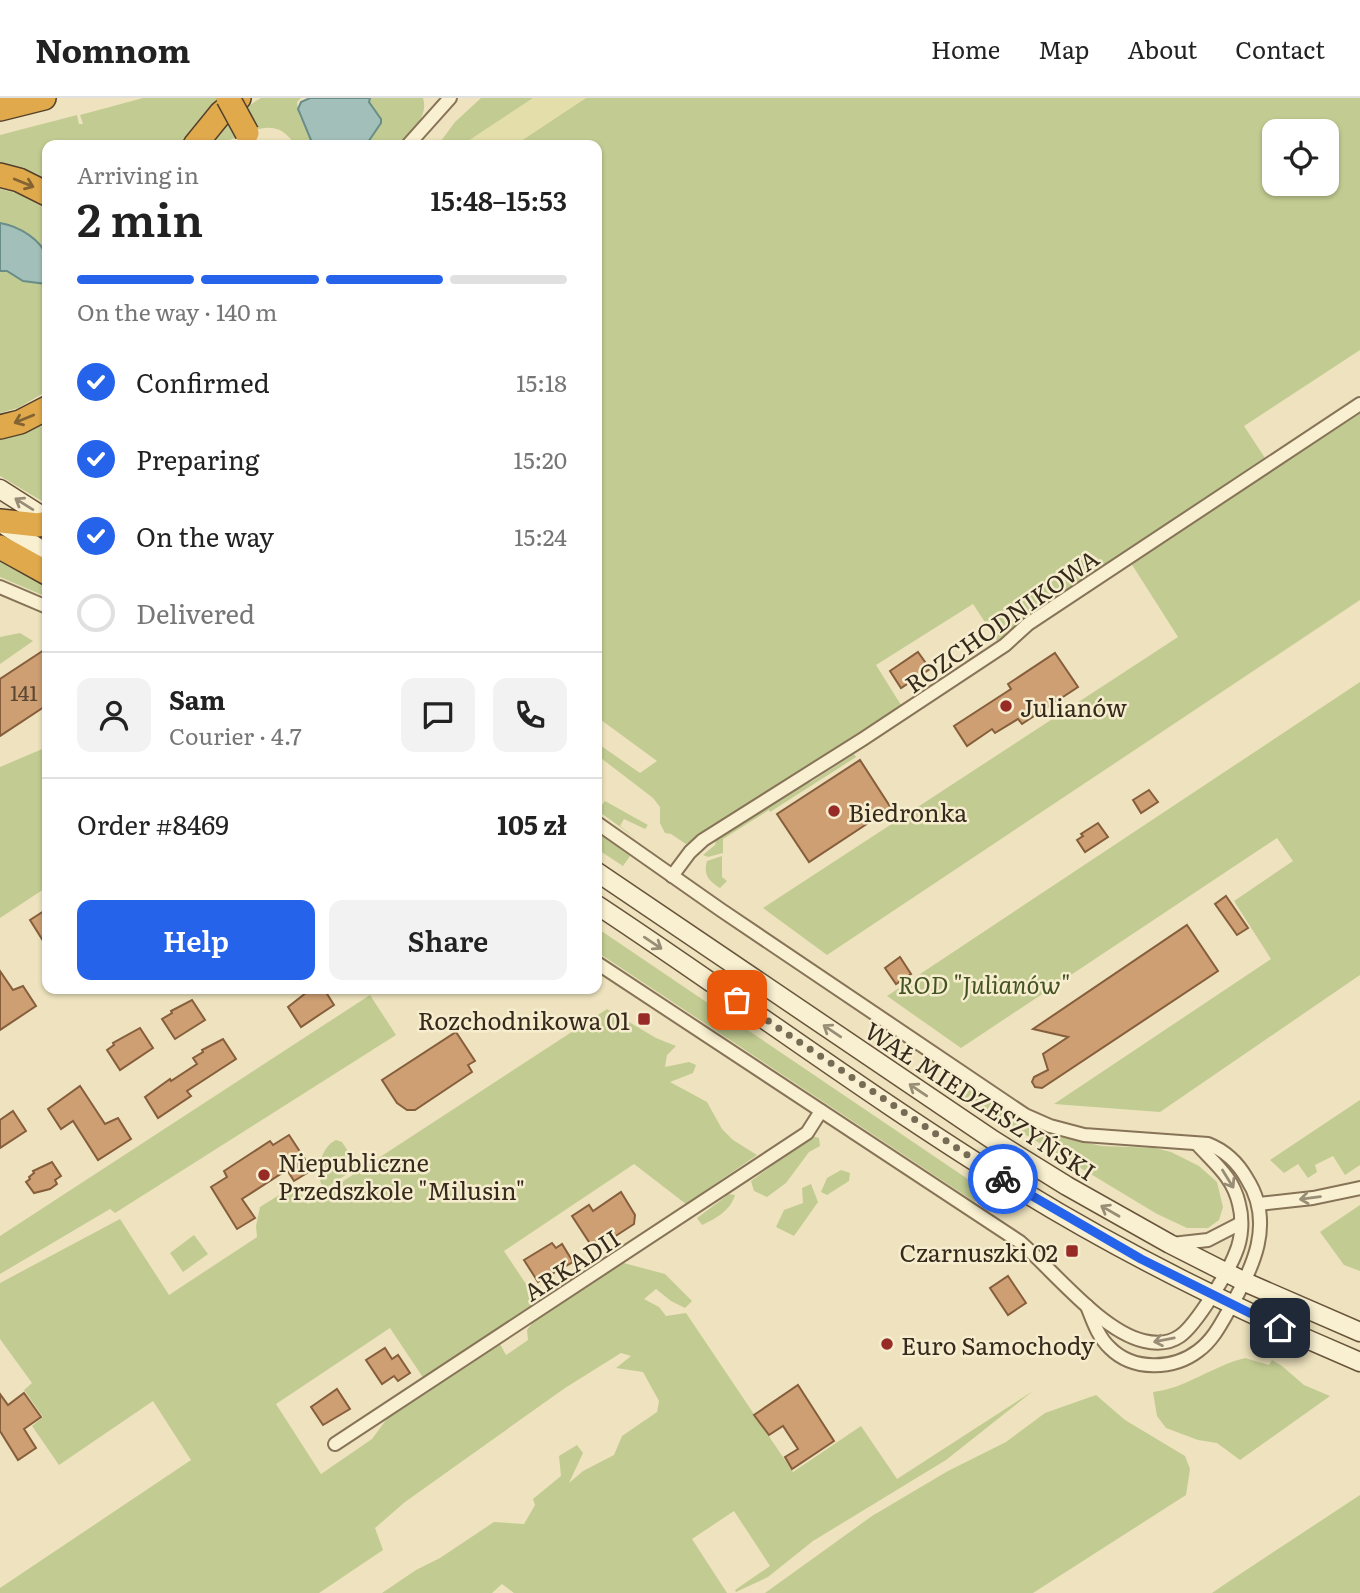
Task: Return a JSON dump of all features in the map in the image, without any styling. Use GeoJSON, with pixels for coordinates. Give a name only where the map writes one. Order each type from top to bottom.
{"type":"FeatureCollection","features":[{"type":"Feature","properties":{"kind":"highway"},"geometry":{"type":"LineString","coordinates":[[0,109],[44,98]]}},
{"type":"Feature","properties":{"kind":"highway"},"geometry":{"type":"LineString","coordinates":[[228,98],[249,139]]}},
{"type":"Feature","properties":{"kind":"highway"},"geometry":{"type":"LineString","coordinates":[[199,140],[221,113],[239,98]]}},
{"type":"Feature","properties":{"kind":"highway"},"geometry":{"type":"LineString","coordinates":[[0,175],[19,180],[42,192]]}},
{"type":"Feature","properties":{"kind":"highway"},"geometry":{"type":"LineString","coordinates":[[0,427],[20,422],[42,411]]}},
{"type":"Feature","properties":{"kind":"highway"},"geometry":{"type":"LineString","coordinates":[[0,522],[42,523]]}},
{"type":"Feature","properties":{"kind":"highway"},"geometry":{"type":"LineString","coordinates":[[0,547],[42,570]]}},
{"type":"Feature","properties":{"kind":"main road"},"geometry":{"type":"LineString","coordinates":[[0,489],[42,518]]}},
{"type":"Feature","properties":{"kind":"main road"},"geometry":{"type":"LineString","coordinates":[[0,522],[42,551]]}},
{"type":"Feature","properties":{"kind":"main road","name":"WAŁ MIEDZESZYŃSKI"},"geometry":{"type":"LineString","coordinates":[[602,875],[993,1140],[1067,1186],[1170,1244],[1245,1282],[1360,1332]]}},
{"type":"Feature","properties":{"kind":"main road"},"geometry":{"type":"LineString","coordinates":[[602,908],[984,1168],[1100,1237],[1212,1295],[1360,1362]]}},
{"type":"Feature","properties":{"kind":"street"},"geometry":{"type":"LineString","coordinates":[[412,140],[450,98]]}},
{"type":"Feature","properties":{"kind":"street","name":"ROZCHODNIKOWA"},"geometry":{"type":"LineString","coordinates":[[672,876],[703,840],[1005,645],[1028,624],[1360,404]]}},
{"type":"Feature","properties":{"kind":"street"},"geometry":{"type":"LineString","coordinates":[[0,587],[42,605]]}},
{"type":"Feature","properties":{"kind":"street"},"geometry":{"type":"LineString","coordinates":[[602,827],[1025,1115],[1084,1135],[1209,1144],[1231,1158],[1250,1184],[1259,1204],[1261,1218],[1258,1247],[1245,1282],[1214,1335],[1200,1350],[1179,1362],[1158,1366],[1126,1360],[1109,1348],[1096,1331],[1087,1306]]}},
{"type":"Feature","properties":{"kind":"street"},"geometry":{"type":"LineString","coordinates":[[602,966],[1020,1242],[1087,1306],[1135,1338],[1155,1343],[1165,1342],[1186,1331],[1212,1295],[1237,1251],[1241,1223],[1240,1206],[1232,1184],[1226,1173],[1197,1144]]}},
{"type":"Feature","properties":{"kind":"street","name":"ARKADII"},"geometry":{"type":"LineString","coordinates":[[335,1444],[807,1133],[821,1111]]}},
{"type":"Feature","properties":{"kind":"street"},"geometry":{"type":"LineString","coordinates":[[1259,1204],[1313,1198],[1360,1188]]}},
{"type":"Feature","properties":{"kind":"street"},"geometry":{"type":"LineString","coordinates":[[1170,1244],[1209,1240],[1241,1223]]}},
{"type":"Feature","properties":{"kind":"shaded area"},"geometry":{"type":"Polygon","coordinates":[[[533,98],[586,98],[523,140],[470,140],[533,98]]]}},
{"type":"Feature","properties":{"kind":"green space"},"geometry":{"type":"Polygon","coordinates":[[[143,98],[223,98],[211,107],[186,140],[42,140],[42,178],[0,164],[0,135],[77,115],[79,124],[83,124],[80,115],[143,98]]]}},
{"type":"Feature","properties":{"kind":"green space"},"geometry":{"type":"Polygon","coordinates":[[[261,98],[301,98],[297,102],[299,115],[311,140],[291,140],[276,129],[265,128],[228,140],[212,140],[261,98]]]}},
{"type":"Feature","properties":{"kind":"green space"},"geometry":{"type":"Polygon","coordinates":[[[370,98],[423,98],[424,105],[421,118],[404,140],[369,140],[381,119],[369,102],[370,98]]]}},
{"type":"Feature","properties":{"kind":"green space"},"geometry":{"type":"Polygon","coordinates":[[[481,98],[533,98],[470,140],[442,140],[455,122],[481,98]]]}},
{"type":"Feature","properties":{"kind":"green space"},"geometry":{"type":"Polygon","coordinates":[[[586,98],[1360,98],[1360,350],[1244,426],[1267,461],[998,642],[973,604],[876,665],[901,705],[686,844],[665,833],[660,823],[660,807],[653,798],[602,759],[602,746],[640,773],[657,761],[602,721],[602,140],[523,140],[586,98]]]}},
{"type":"Feature","properties":{"kind":"green space"},"geometry":{"type":"Polygon","coordinates":[[[0,189],[16,193],[42,206],[42,250],[15,227],[0,223],[0,189]]]}},
{"type":"Feature","properties":{"kind":"green space"},"geometry":{"type":"Polygon","coordinates":[[[0,271],[7,271],[23,281],[42,283],[42,394],[18,408],[0,413],[0,271]]]}},
{"type":"Feature","properties":{"kind":"green space"},"geometry":{"type":"Polygon","coordinates":[[[1360,408],[1360,600],[827,955],[763,908],[1178,637],[1129,560],[1360,408]]]}},
{"type":"Feature","properties":{"kind":"green space"},"geometry":{"type":"Polygon","coordinates":[[[42,423],[42,501],[0,476],[0,437],[26,431],[42,423]]]}},
{"type":"Feature","properties":{"kind":"green space"},"geometry":{"type":"Polygon","coordinates":[[[0,557],[42,578],[42,595],[0,577],[0,557]]]}},
{"type":"Feature","properties":{"kind":"green space"},"geometry":{"type":"Polygon","coordinates":[[[20,633],[33,641],[0,664],[0,637],[20,633]]]}},
{"type":"Feature","properties":{"kind":"green space","name":"ROD \"Julianów\""},"geometry":{"type":"Polygon","coordinates":[[[1360,682],[1360,975],[1160,1112],[1054,1104],[1271,959],[1234,901],[1293,861],[1277,838],[961,1048],[887,996],[1360,682]]]}},
{"type":"Feature","properties":{"kind":"green space"},"geometry":{"type":"Polygon","coordinates":[[[42,749],[42,890],[0,918],[0,767],[42,749]]]}},
{"type":"Feature","properties":{"kind":"green space"},"geometry":{"type":"Polygon","coordinates":[[[854,754],[856,757],[723,839],[723,853],[708,857],[703,855],[715,845],[716,840],[797,786],[811,782],[854,754]]]}},
{"type":"Feature","properties":{"kind":"green space"},"geometry":{"type":"Polygon","coordinates":[[[605,801],[648,825],[645,829],[624,819],[620,826],[638,840],[602,814],[605,801]]]}},
{"type":"Feature","properties":{"kind":"green space"},"geometry":{"type":"Polygon","coordinates":[[[602,836],[630,856],[623,866],[602,852],[602,836]]]}},
{"type":"Feature","properties":{"kind":"green space"},"geometry":{"type":"Polygon","coordinates":[[[722,856],[722,877],[727,881],[720,888],[708,877],[706,866],[707,861],[722,856]]]}},
{"type":"Feature","properties":{"kind":"green space"},"geometry":{"type":"Polygon","coordinates":[[[602,931],[984,1190],[975,1202],[602,955],[602,931]]]}},
{"type":"Feature","properties":{"kind":"green space"},"geometry":{"type":"Polygon","coordinates":[[[370,995],[396,1035],[115,1213],[110,1209],[0,1274],[0,1236],[370,995]]]}},
{"type":"Feature","properties":{"kind":"green space"},"geometry":{"type":"Polygon","coordinates":[[[607,1009],[656,1038],[676,1046],[667,1055],[665,1067],[689,1062],[696,1065],[693,1073],[670,1082],[707,1102],[722,1129],[733,1140],[757,1155],[686,1204],[634,1164],[504,1251],[538,1302],[424,1379],[390,1328],[276,1404],[321,1474],[372,1439],[389,1416],[428,1392],[448,1373],[468,1365],[492,1347],[500,1344],[506,1355],[528,1340],[527,1330],[537,1317],[620,1262],[665,1274],[692,1301],[685,1308],[656,1289],[644,1299],[659,1307],[666,1316],[686,1313],[793,1472],[861,1426],[897,1479],[1033,1391],[946,1460],[813,1541],[768,1577],[736,1592],[735,1590],[770,1566],[734,1511],[692,1539],[727,1593],[514,1593],[502,1584],[492,1593],[382,1593],[494,1522],[524,1524],[535,1505],[533,1499],[561,1476],[559,1456],[577,1445],[583,1453],[569,1483],[583,1471],[614,1455],[622,1436],[657,1412],[659,1401],[643,1372],[616,1368],[631,1356],[621,1353],[565,1388],[405,1502],[375,1528],[383,1550],[319,1593],[0,1593],[0,1588],[191,1460],[153,1401],[59,1465],[32,1426],[43,1417],[24,1390],[32,1383],[0,1339],[0,1283],[120,1219],[169,1295],[257,1237],[260,1207],[295,1185],[308,1204],[607,1009]]]}},
{"type":"Feature","properties":{"kind":"green space"},"geometry":{"type":"Polygon","coordinates":[[[964,1085],[1042,1133],[1102,1146],[1155,1148],[1171,1152],[1199,1166],[1217,1182],[1223,1207],[1219,1220],[1208,1228],[1187,1228],[1157,1214],[958,1094],[964,1085]]]}},
{"type":"Feature","properties":{"kind":"green space"},"geometry":{"type":"Polygon","coordinates":[[[1360,1100],[1360,1165],[1345,1175],[1333,1156],[1315,1165],[1317,1172],[1308,1178],[1298,1164],[1284,1173],[1270,1160],[1360,1100]]]}},
{"type":"Feature","properties":{"kind":"green space"},"geometry":{"type":"Polygon","coordinates":[[[812,1136],[819,1138],[820,1146],[809,1152],[786,1183],[767,1197],[754,1191],[751,1181],[812,1136]]]}},
{"type":"Feature","properties":{"kind":"green space"},"geometry":{"type":"Polygon","coordinates":[[[336,1140],[342,1142],[358,1167],[324,1189],[319,1176],[320,1162],[326,1149],[336,1140]]]}},
{"type":"Feature","properties":{"kind":"green space"},"geometry":{"type":"Polygon","coordinates":[[[841,1170],[850,1173],[849,1181],[827,1195],[821,1192],[827,1178],[841,1170]]]}},
{"type":"Feature","properties":{"kind":"green space"},"geometry":{"type":"Polygon","coordinates":[[[811,1184],[818,1202],[794,1236],[776,1227],[784,1210],[803,1203],[802,1188],[811,1184]]]}},
{"type":"Feature","properties":{"kind":"green space"},"geometry":{"type":"Polygon","coordinates":[[[729,1194],[735,1195],[726,1210],[702,1225],[697,1218],[729,1194]]]}},
{"type":"Feature","properties":{"kind":"green space"},"geometry":{"type":"Polygon","coordinates":[[[1360,1205],[1360,1271],[1344,1265],[1320,1232],[1360,1205]]]}},
{"type":"Feature","properties":{"kind":"green space"},"geometry":{"type":"Polygon","coordinates":[[[194,1235],[208,1254],[183,1272],[170,1253],[194,1235]]]}},
{"type":"Feature","properties":{"kind":"green space"},"geometry":{"type":"Polygon","coordinates":[[[1245,1358],[1269,1365],[1272,1360],[1304,1385],[1330,1396],[1240,1460],[1217,1443],[1198,1440],[1166,1428],[1157,1416],[1153,1392],[1177,1386],[1245,1358]]]}},
{"type":"Feature","properties":{"kind":"green space"},"geometry":{"type":"Polygon","coordinates":[[[1096,1395],[1125,1420],[1185,1456],[1190,1469],[1186,1495],[1033,1593],[765,1593],[872,1516],[948,1471],[1006,1442],[1045,1413],[1096,1395]]]}},
{"type":"Feature","properties":{"kind":"green space"},"geometry":{"type":"Polygon","coordinates":[[[1360,1495],[1360,1593],[1212,1593],[1228,1582],[1360,1495]]]}},
{"type":"Feature","properties":{"kind":"water"},"geometry":{"type":"Polygon","coordinates":[[[310,98],[370,98],[369,102],[381,123],[369,140],[311,140],[298,109],[301,102],[310,98]]]}},
{"type":"Feature","properties":{"kind":"water"},"geometry":{"type":"Polygon","coordinates":[[[0,223],[15,227],[41,246],[42,283],[23,281],[7,271],[0,271],[0,223]]]}},
{"type":"Feature","properties":{"kind":"building"},"geometry":{"type":"Polygon","coordinates":[[[42,651],[42,708],[0,736],[0,679],[42,651]]]}},
{"type":"Feature","properties":{"kind":"building"},"geometry":{"type":"Polygon","coordinates":[[[918,652],[930,669],[901,688],[890,671],[918,652]]]}},
{"type":"Feature","properties":{"kind":"building"},"geometry":{"type":"Polygon","coordinates":[[[1055,653],[1078,687],[1022,724],[1018,719],[995,733],[992,729],[967,746],[954,726],[1011,689],[1008,684],[1055,653]]]}},
{"type":"Feature","properties":{"kind":"building","name":"Biedronka"},"geometry":{"type":"Polygon","coordinates":[[[860,760],[891,808],[809,862],[777,814],[860,760]]]}},
{"type":"Feature","properties":{"kind":"building"},"geometry":{"type":"Polygon","coordinates":[[[1149,790],[1158,802],[1141,813],[1133,800],[1149,790]]]}},
{"type":"Feature","properties":{"kind":"building"},"geometry":{"type":"Polygon","coordinates":[[[1098,823],[1108,837],[1085,852],[1077,840],[1083,836],[1081,834],[1098,823]]]}},
{"type":"Feature","properties":{"kind":"building"},"geometry":{"type":"Polygon","coordinates":[[[1226,896],[1248,928],[1237,935],[1215,904],[1226,896]]]}},
{"type":"Feature","properties":{"kind":"building"},"geometry":{"type":"Polygon","coordinates":[[[42,912],[42,939],[30,920],[42,912]]]}},
{"type":"Feature","properties":{"kind":"building"},"geometry":{"type":"Polygon","coordinates":[[[1187,925],[1218,971],[1042,1088],[1035,1087],[1032,1082],[1034,1077],[1048,1070],[1043,1054],[1068,1037],[1033,1029],[1187,925]]]}},
{"type":"Feature","properties":{"kind":"building"},"geometry":{"type":"Polygon","coordinates":[[[900,957],[911,974],[896,984],[885,968],[900,957]]]}},
{"type":"Feature","properties":{"kind":"building"},"geometry":{"type":"Polygon","coordinates":[[[0,971],[13,990],[23,986],[36,1006],[0,1030],[0,971]]]}},
{"type":"Feature","properties":{"kind":"building"},"geometry":{"type":"Polygon","coordinates":[[[305,994],[327,994],[334,1005],[301,1027],[288,1007],[305,994]]]}},
{"type":"Feature","properties":{"kind":"building"},"geometry":{"type":"Polygon","coordinates":[[[192,1000],[205,1020],[175,1039],[162,1019],[192,1000]]]}},
{"type":"Feature","properties":{"kind":"building"},"geometry":{"type":"Polygon","coordinates":[[[140,1028],[153,1048],[120,1070],[107,1050],[113,1043],[140,1028]]]}},
{"type":"Feature","properties":{"kind":"building"},"geometry":{"type":"Polygon","coordinates":[[[456,1032],[475,1061],[468,1065],[472,1072],[415,1110],[407,1110],[397,1103],[382,1080],[456,1032]]]}},
{"type":"Feature","properties":{"kind":"building"},"geometry":{"type":"Polygon","coordinates":[[[223,1039],[236,1059],[187,1091],[191,1096],[158,1118],[145,1097],[197,1064],[193,1058],[223,1039]]]}},
{"type":"Feature","properties":{"kind":"building"},"geometry":{"type":"Polygon","coordinates":[[[80,1086],[105,1124],[118,1118],[131,1139],[98,1160],[73,1121],[61,1129],[48,1109],[80,1086]]]}},
{"type":"Feature","properties":{"kind":"building"},"geometry":{"type":"Polygon","coordinates":[[[13,1111],[26,1131],[0,1148],[0,1120],[13,1111]]]}},
{"type":"Feature","properties":{"kind":"building"},"geometry":{"type":"Polygon","coordinates":[[[289,1135],[312,1170],[294,1181],[287,1170],[242,1199],[255,1218],[237,1229],[211,1187],[227,1177],[224,1171],[270,1141],[273,1145],[289,1135]]]}},
{"type":"Feature","properties":{"kind":"building"},"geometry":{"type":"Polygon","coordinates":[[[52,1162],[61,1176],[55,1180],[57,1184],[50,1189],[34,1193],[26,1182],[33,1171],[52,1162]]]}},
{"type":"Feature","properties":{"kind":"building"},"geometry":{"type":"Polygon","coordinates":[[[621,1192],[635,1215],[634,1224],[611,1239],[607,1234],[591,1245],[572,1216],[589,1205],[593,1211],[621,1192]]]}},
{"type":"Feature","properties":{"kind":"building"},"geometry":{"type":"Polygon","coordinates":[[[552,1243],[556,1248],[562,1244],[573,1262],[538,1282],[524,1260],[552,1243]]]}},
{"type":"Feature","properties":{"kind":"building"},"geometry":{"type":"Polygon","coordinates":[[[1008,1276],[1026,1303],[1008,1315],[990,1288],[1008,1276]]]}},
{"type":"Feature","properties":{"kind":"building"},"geometry":{"type":"Polygon","coordinates":[[[385,1348],[392,1359],[398,1355],[410,1373],[398,1381],[394,1376],[382,1384],[366,1360],[385,1348]]]}},
{"type":"Feature","properties":{"kind":"building"},"geometry":{"type":"Polygon","coordinates":[[[798,1385],[834,1441],[792,1469],[785,1457],[798,1449],[783,1426],[769,1435],[754,1415],[798,1385]]]}},
{"type":"Feature","properties":{"kind":"building"},"geometry":{"type":"Polygon","coordinates":[[[337,1389],[350,1409],[323,1425],[311,1407],[337,1389]]]}},
{"type":"Feature","properties":{"kind":"building"},"geometry":{"type":"Polygon","coordinates":[[[24,1393],[41,1417],[24,1429],[36,1448],[18,1460],[0,1431],[0,1394],[8,1405],[24,1393]]]}},
{"type":"Feature","properties":{"kind":"way so far"},"geometry":{"type":"LineString","coordinates":[[737,1000],[1003,1179]]}},
{"type":"Feature","properties":{"kind":"place","name":"Julianów"},"geometry":{"type":"Point","coordinates":[1006,706]}},
{"type":"Feature","properties":{"kind":"place","name":"Biedronka"},"geometry":{"type":"Point","coordinates":[834,811]}},
{"type":"Feature","properties":{"kind":"place","name":"Rozchodnikowa 01"},"geometry":{"type":"Point","coordinates":[644,1019]}},
{"type":"Feature","properties":{"kind":"place","name":"Niepubliczne Przedszkole \"Milusin\""},"geometry":{"type":"Point","coordinates":[264,1175]}},
{"type":"Feature","properties":{"kind":"place","name":"Czarnuszki 02"},"geometry":{"type":"Point","coordinates":[1072,1251]}},
{"type":"Feature","properties":{"kind":"place","name":"Euro Samochody"},"geometry":{"type":"Point","coordinates":[887,1344]}},
{"type":"Feature","properties":{"kind":"route"},"geometry":{"type":"LineString","coordinates":[[1003,1179],[1100,1237],[1280,1328]]}}]}
